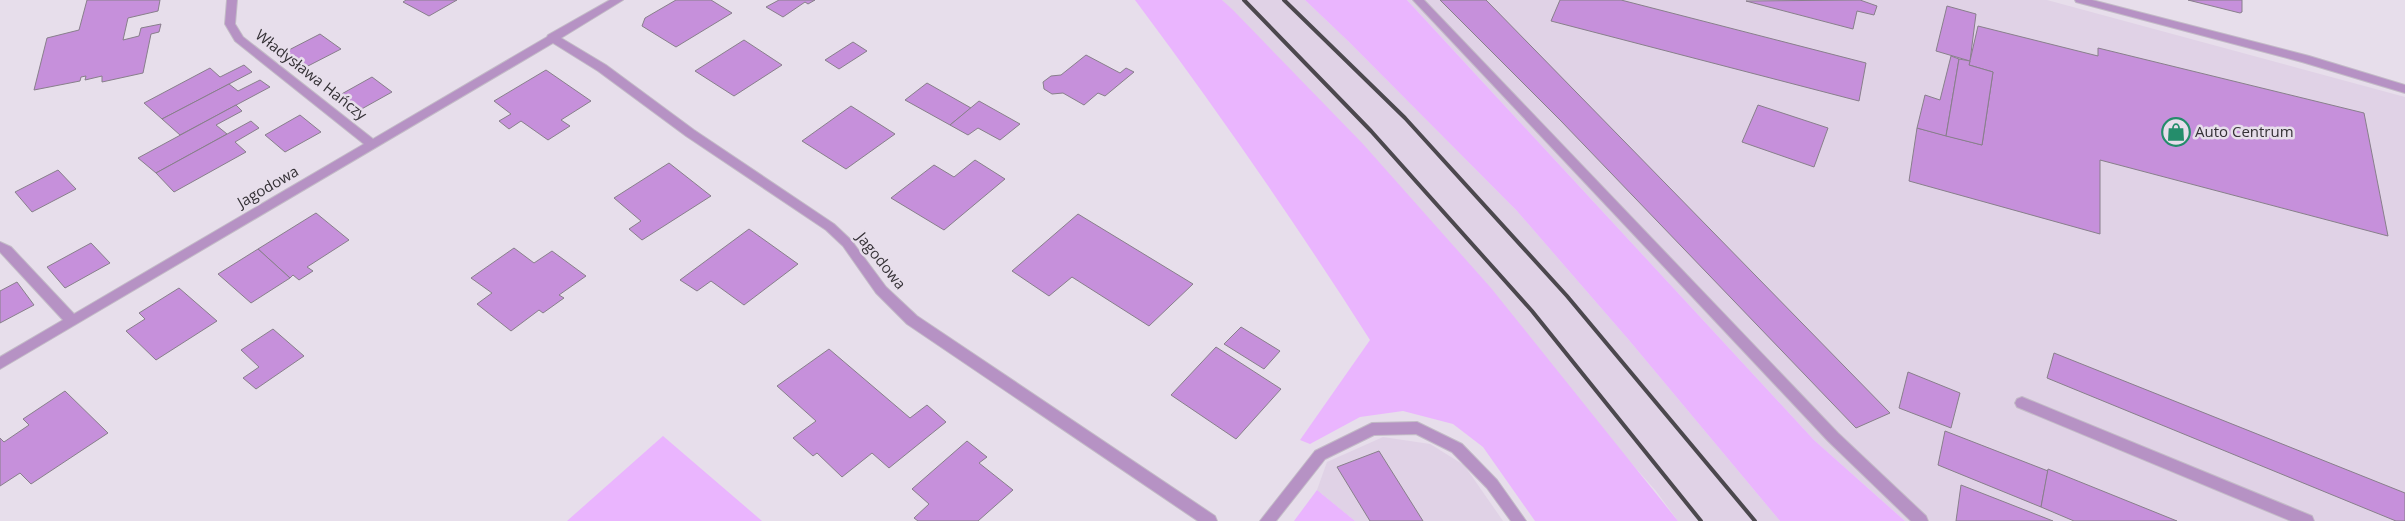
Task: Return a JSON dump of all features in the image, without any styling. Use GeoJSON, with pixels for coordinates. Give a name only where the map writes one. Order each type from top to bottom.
{"type":"FeatureCollection","features":[{"type":"Feature","properties":{"kind":"street","name":"Władysława Hańczy"},"geometry":{"type":"LineString","coordinates":[[232,0],[230,24],[239,39],[372,144]]}},
{"type":"Feature","properties":{"kind":"street","name":"Jagodowa"},"geometry":{"type":"LineString","coordinates":[[0,364],[552,37],[618,0]]}},
{"type":"Feature","properties":{"kind":"street"},"geometry":{"type":"LineString","coordinates":[[1418,0],[1833,437],[1921,521]]}},
{"type":"Feature","properties":{"kind":"street"},"geometry":{"type":"LineString","coordinates":[[2080,0],[2305,59],[2405,89]]}},
{"type":"Feature","properties":{"kind":"street","name":"Jagodowa"},"geometry":{"type":"LineString","coordinates":[[552,37],[602,68],[690,133],[830,226],[847,243],[881,290],[912,320],[1210,521]]}},
{"type":"Feature","properties":{"kind":"street"},"geometry":{"type":"LineString","coordinates":[[0,248],[6,250],[72,321]]}},
{"type":"Feature","properties":{"kind":"street"},"geometry":{"type":"LineString","coordinates":[[2022,403],[2307,521]]}},
{"type":"Feature","properties":{"kind":"street"},"geometry":{"type":"LineString","coordinates":[[1267,521],[1320,455],[1372,430],[1417,428],[1457,448],[1492,484],[1519,521]]}},
{"type":"Feature","properties":{"kind":"shaded area"},"geometry":{"type":"Polygon","coordinates":[[[1135,0],[1222,0],[1233,10],[1363,144],[1491,288],[1678,521],[1535,521],[1483,447],[1453,424],[1403,411],[1360,417],[1310,444],[1300,440],[1370,340],[1256,168],[1135,0]]]}},
{"type":"Feature","properties":{"kind":"shaded area"},"geometry":{"type":"Polygon","coordinates":[[[1222,0],[1305,0],[1517,211],[1628,339],[1780,521],[1678,521],[1656,491],[1222,0]]]}},
{"type":"Feature","properties":{"kind":"shaded area"},"geometry":{"type":"Polygon","coordinates":[[[1305,0],[1407,0],[1814,440],[1905,521],[1780,521],[1628,339],[1517,211],[1305,0]]]}},
{"type":"Feature","properties":{"kind":"shaded area"},"geometry":{"type":"Polygon","coordinates":[[[1407,0],[2047,0],[2405,97],[2405,521],[1905,521],[1814,440],[1407,0]]]}},
{"type":"Feature","properties":{"kind":"shaded area"},"geometry":{"type":"Polygon","coordinates":[[[663,436],[762,521],[567,521],[663,436]]]}},
{"type":"Feature","properties":{"kind":"shaded area"},"geometry":{"type":"Polygon","coordinates":[[[1383,437],[1430,444],[1464,465],[1503,521],[1355,521],[1317,490],[1327,462],[1383,437]]]}},
{"type":"Feature","properties":{"kind":"shaded area"},"geometry":{"type":"Polygon","coordinates":[[[1317,490],[1355,521],[1294,521],[1317,490]]]}},
{"type":"Feature","properties":{"kind":"building"},"geometry":{"type":"Polygon","coordinates":[[[87,0],[160,0],[158,11],[128,18],[123,40],[139,36],[141,28],[161,24],[159,32],[151,34],[143,73],[102,82],[102,76],[85,80],[86,76],[81,77],[80,81],[34,90],[47,38],[79,30],[87,0]]]}},
{"type":"Feature","properties":{"kind":"building"},"geometry":{"type":"Polygon","coordinates":[[[406,0],[457,0],[429,16],[403,2],[406,0]]]}},
{"type":"Feature","properties":{"kind":"building"},"geometry":{"type":"Polygon","coordinates":[[[676,0],[711,0],[732,13],[676,47],[642,26],[645,18],[676,0]]]}},
{"type":"Feature","properties":{"kind":"building"},"geometry":{"type":"Polygon","coordinates":[[[779,0],[815,0],[808,4],[805,2],[783,17],[766,7],[779,0]]]}},
{"type":"Feature","properties":{"kind":"building"},"geometry":{"type":"Polygon","coordinates":[[[1440,0],[1486,0],[1890,413],[1856,428],[1561,121],[1440,0]]]}},
{"type":"Feature","properties":{"kind":"building"},"geometry":{"type":"Polygon","coordinates":[[[1560,0],[1621,0],[1866,63],[1859,101],[1551,21],[1560,0]]]}},
{"type":"Feature","properties":{"kind":"building"},"geometry":{"type":"Polygon","coordinates":[[[1860,0],[1877,6],[1874,15],[1857,11],[1853,29],[1746,1],[1860,0]]]}},
{"type":"Feature","properties":{"kind":"building"},"geometry":{"type":"Polygon","coordinates":[[[2188,0],[2242,0],[2242,12],[2240,13],[2188,0]]]}},
{"type":"Feature","properties":{"kind":"building"},"geometry":{"type":"Polygon","coordinates":[[[1947,6],[1976,14],[1970,61],[1936,51],[1947,6]]]}},
{"type":"Feature","properties":{"kind":"building","name":"Auto Centrum"},"geometry":{"type":"Polygon","coordinates":[[[1978,26],[2098,56],[2098,48],[2364,113],[2388,236],[2100,160],[2100,234],[1909,181],[1917,128],[1982,145],[1993,72],[1969,65],[1978,26]]]}},
{"type":"Feature","properties":{"kind":"building"},"geometry":{"type":"Polygon","coordinates":[[[320,34],[341,49],[306,67],[285,52],[320,34]]]}},
{"type":"Feature","properties":{"kind":"building"},"geometry":{"type":"Polygon","coordinates":[[[744,40],[782,65],[734,96],[695,71],[744,40]]]}},
{"type":"Feature","properties":{"kind":"building"},"geometry":{"type":"Polygon","coordinates":[[[853,42],[867,51],[839,69],[825,60],[853,42]]]}},
{"type":"Feature","properties":{"kind":"building"},"geometry":{"type":"Polygon","coordinates":[[[1086,55],[1120,73],[1126,68],[1134,72],[1105,96],[1098,93],[1084,105],[1063,93],[1052,94],[1044,89],[1043,82],[1051,76],[1061,75],[1086,55]]]}},
{"type":"Feature","properties":{"kind":"building"},"geometry":{"type":"Polygon","coordinates":[[[1951,56],[1959,59],[1946,136],[1917,128],[1925,95],[1940,100],[1951,56]]]}},
{"type":"Feature","properties":{"kind":"building"},"geometry":{"type":"Polygon","coordinates":[[[1959,59],[1970,61],[1969,65],[1993,72],[1982,145],[1946,136],[1959,59]]]}},
{"type":"Feature","properties":{"kind":"building"},"geometry":{"type":"Polygon","coordinates":[[[244,65],[252,72],[162,119],[144,103],[210,68],[220,77],[244,65]]]}},
{"type":"Feature","properties":{"kind":"building"},"geometry":{"type":"Polygon","coordinates":[[[546,70],[591,101],[561,120],[570,126],[548,140],[521,121],[509,129],[499,121],[511,114],[494,101],[546,70]]]}},
{"type":"Feature","properties":{"kind":"building"},"geometry":{"type":"Polygon","coordinates":[[[372,77],[392,92],[358,111],[338,96],[372,77]]]}},
{"type":"Feature","properties":{"kind":"building"},"geometry":{"type":"Polygon","coordinates":[[[260,80],[270,87],[180,135],[162,119],[229,84],[238,91],[260,80]]]}},
{"type":"Feature","properties":{"kind":"building"},"geometry":{"type":"Polygon","coordinates":[[[927,83],[971,108],[950,125],[905,100],[927,83]]]}},
{"type":"Feature","properties":{"kind":"building"},"geometry":{"type":"Polygon","coordinates":[[[979,101],[1020,124],[1000,140],[978,128],[968,135],[950,125],[979,101]]]}},
{"type":"Feature","properties":{"kind":"building"},"geometry":{"type":"Polygon","coordinates":[[[236,105],[242,111],[216,125],[227,134],[156,173],[138,158],[236,105]]]}},
{"type":"Feature","properties":{"kind":"building"},"geometry":{"type":"Polygon","coordinates":[[[1758,105],[1828,128],[1814,167],[1742,142],[1758,105]]]}},
{"type":"Feature","properties":{"kind":"building"},"geometry":{"type":"Polygon","coordinates":[[[851,106],[895,134],[846,169],[802,141],[851,106]]]}},
{"type":"Feature","properties":{"kind":"building"},"geometry":{"type":"Polygon","coordinates":[[[300,115],[321,132],[285,152],[265,135],[300,115]]]}},
{"type":"Feature","properties":{"kind":"building"},"geometry":{"type":"Polygon","coordinates":[[[251,121],[259,128],[235,142],[246,152],[174,192],[156,173],[251,121]]]}},
{"type":"Feature","properties":{"kind":"building"},"geometry":{"type":"Polygon","coordinates":[[[975,160],[1005,179],[944,230],[891,198],[934,165],[954,177],[975,160]]]}},
{"type":"Feature","properties":{"kind":"building"},"geometry":{"type":"Polygon","coordinates":[[[669,163],[711,196],[642,240],[629,229],[641,221],[614,198],[669,163]]]}},
{"type":"Feature","properties":{"kind":"building"},"geometry":{"type":"Polygon","coordinates":[[[58,170],[76,189],[32,212],[15,192],[58,170]]]}},
{"type":"Feature","properties":{"kind":"building"},"geometry":{"type":"Polygon","coordinates":[[[316,213],[349,240],[307,267],[313,271],[299,280],[293,275],[290,278],[258,249],[316,213]]]}},
{"type":"Feature","properties":{"kind":"building"},"geometry":{"type":"Polygon","coordinates":[[[1078,214],[1193,284],[1149,326],[1072,277],[1049,296],[1012,271],[1078,214]]]}},
{"type":"Feature","properties":{"kind":"building"},"geometry":{"type":"Polygon","coordinates":[[[749,229],[798,264],[744,305],[711,281],[697,291],[680,280],[749,229]]]}},
{"type":"Feature","properties":{"kind":"building"},"geometry":{"type":"Polygon","coordinates":[[[91,243],[110,263],[65,288],[47,267],[91,243]]]}},
{"type":"Feature","properties":{"kind":"building"},"geometry":{"type":"Polygon","coordinates":[[[514,248],[534,263],[552,251],[586,276],[559,295],[564,298],[543,313],[539,310],[511,331],[477,304],[492,293],[471,278],[514,248]]]}},
{"type":"Feature","properties":{"kind":"building"},"geometry":{"type":"Polygon","coordinates":[[[258,249],[290,278],[251,303],[218,274],[258,249]]]}},
{"type":"Feature","properties":{"kind":"building"},"geometry":{"type":"Polygon","coordinates":[[[17,282],[34,305],[0,323],[0,291],[17,282]]]}},
{"type":"Feature","properties":{"kind":"building"},"geometry":{"type":"Polygon","coordinates":[[[179,288],[217,321],[156,360],[126,331],[145,319],[139,313],[179,288]]]}},
{"type":"Feature","properties":{"kind":"building"},"geometry":{"type":"Polygon","coordinates":[[[1241,327],[1280,351],[1264,369],[1224,344],[1241,327]]]}},
{"type":"Feature","properties":{"kind":"building"},"geometry":{"type":"Polygon","coordinates":[[[273,329],[304,356],[256,389],[243,378],[259,367],[241,350],[273,329]]]}},
{"type":"Feature","properties":{"kind":"building"},"geometry":{"type":"Polygon","coordinates":[[[1216,347],[1281,389],[1236,439],[1171,395],[1216,347]]]}},
{"type":"Feature","properties":{"kind":"building"},"geometry":{"type":"Polygon","coordinates":[[[829,349],[910,418],[927,405],[946,422],[889,468],[872,453],[842,477],[817,453],[813,456],[793,438],[816,421],[777,386],[829,349]]]}},
{"type":"Feature","properties":{"kind":"building"},"geometry":{"type":"Polygon","coordinates":[[[2054,353],[2405,493],[2405,521],[2396,521],[2047,378],[2054,353]]]}},
{"type":"Feature","properties":{"kind":"building"},"geometry":{"type":"Polygon","coordinates":[[[1908,372],[1960,393],[1951,428],[1899,408],[1908,372]]]}},
{"type":"Feature","properties":{"kind":"building"},"geometry":{"type":"Polygon","coordinates":[[[65,391],[108,433],[31,484],[20,473],[0,486],[0,438],[4,442],[29,425],[23,419],[65,391]]]}},
{"type":"Feature","properties":{"kind":"building"},"geometry":{"type":"Polygon","coordinates":[[[1945,431],[2048,471],[2041,507],[1938,465],[1945,431]]]}},
{"type":"Feature","properties":{"kind":"building"},"geometry":{"type":"Polygon","coordinates":[[[967,441],[987,457],[979,463],[1013,490],[978,521],[918,521],[914,518],[929,504],[912,489],[967,441]]]}},
{"type":"Feature","properties":{"kind":"building"},"geometry":{"type":"Polygon","coordinates":[[[1379,451],[1423,521],[1370,521],[1337,467],[1379,451]]]}},
{"type":"Feature","properties":{"kind":"building"},"geometry":{"type":"Polygon","coordinates":[[[2048,469],[2177,521],[2074,521],[2041,507],[2048,469]]]}},
{"type":"Feature","properties":{"kind":"building"},"geometry":{"type":"Polygon","coordinates":[[[1961,485],[2053,521],[1956,521],[1961,485]]]}},
{"type":"Feature","properties":{"kind":"railway"},"geometry":{"type":"LineString","coordinates":[[1244,0],[1371,131],[1532,311],[1701,521]]}},
{"type":"Feature","properties":{"kind":"railway"},"geometry":{"type":"LineString","coordinates":[[1284,0],[1405,118],[1567,296],[1755,521]]}},
{"type":"Feature","properties":{"kind":"place","name":"Auto Centrum"},"geometry":{"type":"Point","coordinates":[2176,132]}}]}
